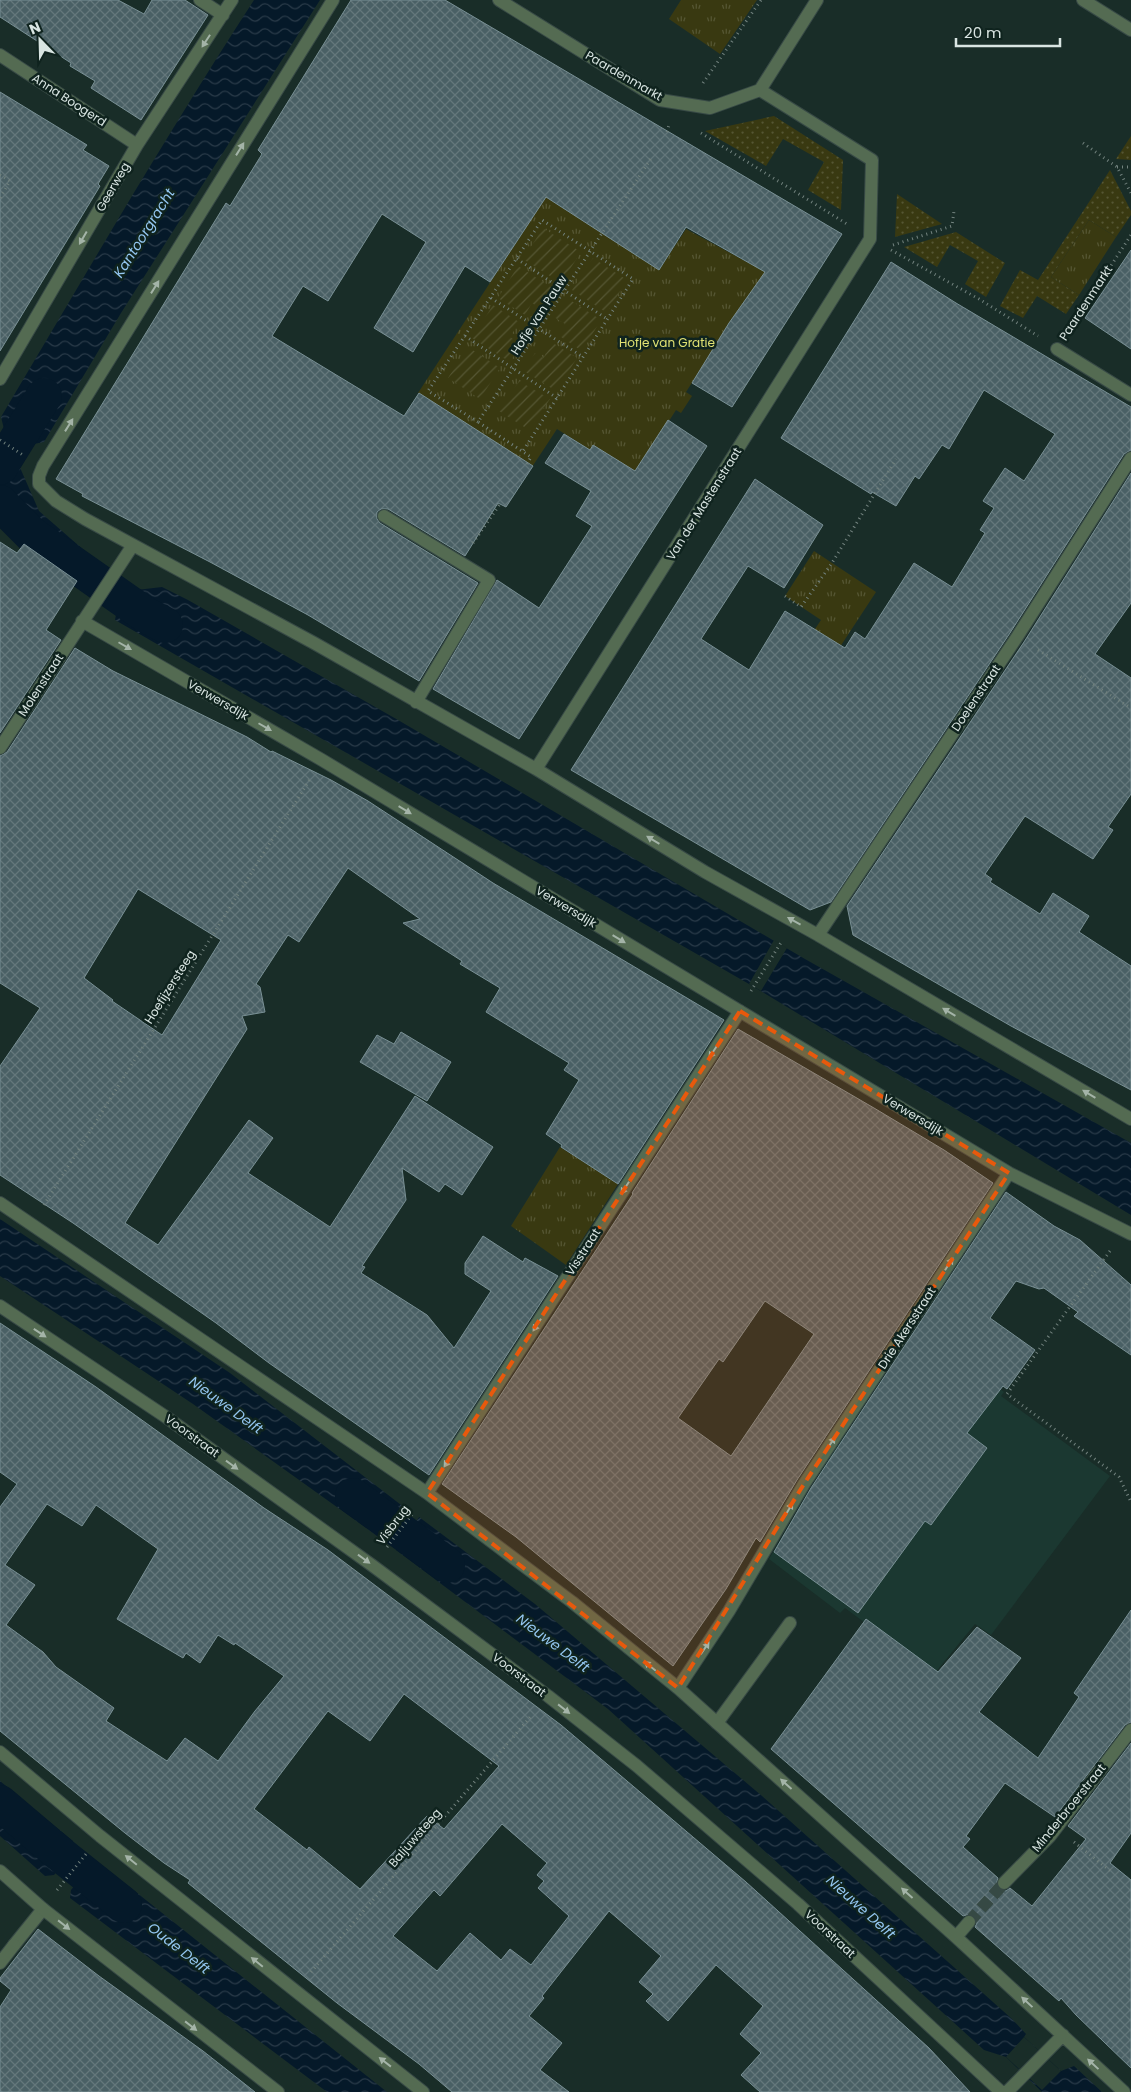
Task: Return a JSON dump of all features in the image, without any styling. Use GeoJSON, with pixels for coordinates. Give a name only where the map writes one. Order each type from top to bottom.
{"type":"FeatureCollection","features":[{"type":"Feature","properties":{"kind":"street"},"geometry":{"type":"LineString","coordinates":[[200,0],[222,15]]}},
{"type":"Feature","properties":{"kind":"street","name":"Geerweg"},"geometry":{"type":"LineString","coordinates":[[0,379],[138,145],[232,0]]}},
{"type":"Feature","properties":{"kind":"street"},"geometry":{"type":"LineString","coordinates":[[333,0],[43,466],[39,476],[39,484],[43,490],[56,501],[85,519],[314,643],[536,769],[705,872],[818,935],[1131,1119]]}},
{"type":"Feature","properties":{"kind":"street","name":"Paardenmarkt"},"geometry":{"type":"LineString","coordinates":[[499,0],[660,100],[710,108],[760,90]]}},
{"type":"Feature","properties":{"kind":"street"},"geometry":{"type":"LineString","coordinates":[[760,90],[817,0]]}},
{"type":"Feature","properties":{"kind":"street"},"geometry":{"type":"LineString","coordinates":[[1086,1],[1131,30]]}},
{"type":"Feature","properties":{"kind":"street","name":"Anna Boogerd"},"geometry":{"type":"LineString","coordinates":[[0,55],[138,145]]}},
{"type":"Feature","properties":{"kind":"street","name":"Van der Mastenstraat"},"geometry":{"type":"LineString","coordinates":[[536,769],[870,239],[872,160],[760,90]]}},
{"type":"Feature","properties":{"kind":"street","name":"Paardenmarkt"},"geometry":{"type":"LineString","coordinates":[[1057,349],[1131,395]]}},
{"type":"Feature","properties":{"kind":"street","name":"Doelenstraat"},"geometry":{"type":"LineString","coordinates":[[818,935],[1017,637],[1131,458]]}},
{"type":"Feature","properties":{"kind":"street"},"geometry":{"type":"LineString","coordinates":[[384,516],[489,580],[416,702]]}},
{"type":"Feature","properties":{"kind":"street"},"geometry":{"type":"LineString","coordinates":[[82,621],[133,546]]}},
{"type":"Feature","properties":{"kind":"street","name":"Molenstraat"},"geometry":{"type":"LineString","coordinates":[[0,748],[82,621]]}},
{"type":"Feature","properties":{"kind":"street","name":"Verwersdijk"},"geometry":{"type":"LineString","coordinates":[[82,621],[322,760],[1009,1173],[1128,1232]]}},
{"type":"Feature","properties":{"kind":"street","name":"Visstraat"},"geometry":{"type":"LineString","coordinates":[[427,1493],[740,1011]]}},
{"type":"Feature","properties":{"kind":"street","name":"Drie Akersstraat"},"geometry":{"type":"LineString","coordinates":[[678,1688],[729,1611],[804,1484],[1009,1173]]}},
{"type":"Feature","properties":{"kind":"street"},"geometry":{"type":"LineString","coordinates":[[0,1203],[427,1493],[572,1602],[678,1688],[956,1937],[1059,2039],[1124,2092]]}},
{"type":"Feature","properties":{"kind":"street","name":"Voorstraat"},"geometry":{"type":"LineString","coordinates":[[0,1306],[174,1423],[373,1566],[548,1696],[637,1766],[798,1904],[1006,2090]]}},
{"type":"Feature","properties":{"kind":"street"},"geometry":{"type":"LineString","coordinates":[[717,1723],[790,1623]]}},
{"type":"Feature","properties":{"kind":"street","name":"Minderbroerstraat"},"geometry":{"type":"LineString","coordinates":[[1004,1883],[1053,1832],[1131,1730]]}},
{"type":"Feature","properties":{"kind":"street"},"geometry":{"type":"LineString","coordinates":[[0,1752],[100,1836],[424,2092]]}},
{"type":"Feature","properties":{"kind":"street"},"geometry":{"type":"LineString","coordinates":[[0,1872],[43,1909],[278,2092]]}},
{"type":"Feature","properties":{"kind":"street"},"geometry":{"type":"LineString","coordinates":[[0,1963],[43,1909]]}},
{"type":"Feature","properties":{"kind":"street"},"geometry":{"type":"LineString","coordinates":[[956,1937],[970,1922]]}},
{"type":"Feature","properties":{"kind":"street"},"geometry":{"type":"LineString","coordinates":[[1006,2090],[1059,2039]]}},
{"type":"Feature","properties":{"kind":"path"},"geometry":{"type":"LineString","coordinates":[[688,105],[761,0]]}},
{"type":"Feature","properties":{"kind":"path"},"geometry":{"type":"LineString","coordinates":[[1083,144],[1117,167],[1131,193]]}},
{"type":"Feature","properties":{"kind":"path","name":"Hofje van Pauw"},"geometry":{"type":"LineString","coordinates":[[478,422],[540,330],[652,156]]}},
{"type":"Feature","properties":{"kind":"path"},"geometry":{"type":"LineString","coordinates":[[1117,167],[1131,167]]}},
{"type":"Feature","properties":{"kind":"path"},"geometry":{"type":"LineString","coordinates":[[0,175],[10,181],[0,198]]}},
{"type":"Feature","properties":{"kind":"path"},"geometry":{"type":"LineString","coordinates":[[886,247],[952,226],[954,211]]}},
{"type":"Feature","properties":{"kind":"path"},"geometry":{"type":"LineString","coordinates":[[523,451],[633,279],[542,220],[428,391],[523,451],[531,457],[527,464]]}},
{"type":"Feature","properties":{"kind":"path","name":"Paardenmarkt"},"geometry":{"type":"LineString","coordinates":[[1057,349],[1131,235]]}},
{"type":"Feature","properties":{"kind":"path"},"geometry":{"type":"LineString","coordinates":[[517,259],[607,319]]}},
{"type":"Feature","properties":{"kind":"path"},"geometry":{"type":"LineString","coordinates":[[491,298],[583,357]]}},
{"type":"Feature","properties":{"kind":"path"},"geometry":{"type":"LineString","coordinates":[[465,336],[557,398]]}},
{"type":"Feature","properties":{"kind":"path"},"geometry":{"type":"LineString","coordinates":[[0,440],[23,454]]}},
{"type":"Feature","properties":{"kind":"path"},"geometry":{"type":"LineString","coordinates":[[784,596],[802,607],[832,563],[896,459]]}},
{"type":"Feature","properties":{"kind":"path"},"geometry":{"type":"LineString","coordinates":[[460,561],[500,504]]}},
{"type":"Feature","properties":{"kind":"path"},"geometry":{"type":"LineString","coordinates":[[1017,637],[1131,708]]}},
{"type":"Feature","properties":{"kind":"path","name":"Hoefijzersteeg"},"geometry":{"type":"LineString","coordinates":[[32,1224],[322,760]]}},
{"type":"Feature","properties":{"kind":"path"},"geometry":{"type":"LineString","coordinates":[[749,994],[785,936]]}},
{"type":"Feature","properties":{"kind":"path"},"geometry":{"type":"LineString","coordinates":[[1128,1232],[1007,1394],[1118,1477],[1131,1502]]}},
{"type":"Feature","properties":{"kind":"path","name":"Visbrug"},"geometry":{"type":"LineString","coordinates":[[382,1555],[418,1506]]}},
{"type":"Feature","properties":{"kind":"path","name":"Baljuwsteeg"},"geometry":{"type":"LineString","coordinates":[[294,1991],[548,1696]]}},
{"type":"Feature","properties":{"kind":"path"},"geometry":{"type":"LineString","coordinates":[[1053,1832],[1113,1873]]}},
{"type":"Feature","properties":{"kind":"path"},"geometry":{"type":"LineString","coordinates":[[58,1889],[82,1859]]}},
{"type":"Feature","properties":{"kind":"highlighted area"},"geometry":{"type":"Polygon","coordinates":[[[740,1011],[1009,1173],[804,1484],[678,1688],[427,1493],[740,1011]]]}},
{"type":"Feature","properties":{"kind":"shaded area"},"geometry":{"type":"Polygon","coordinates":[[[921,1330],[1004,1392],[1001,1396],[1110,1476],[991,1635],[975,1624],[934,1674],[845,1608],[840,1613],[769,1559],[832,1453],[921,1330]]]}},
{"type":"Feature","properties":{"kind":"green space"},"geometry":{"type":"Polygon","coordinates":[[[681,0],[757,0],[720,54],[669,19],[681,0]]]}},
{"type":"Feature","properties":{"kind":"green space"},"geometry":{"type":"Polygon","coordinates":[[[774,116],[843,160],[841,210],[808,190],[824,162],[783,139],[766,166],[705,131],[774,116]]]}},
{"type":"Feature","properties":{"kind":"green space"},"geometry":{"type":"Polygon","coordinates":[[[1131,136],[1131,160],[1116,159],[1131,136]]]}},
{"type":"Feature","properties":{"kind":"green space"},"geometry":{"type":"Polygon","coordinates":[[[1110,170],[1131,211],[1131,215],[1116,237],[1089,220],[1051,277],[1079,295],[1066,314],[1037,296],[1023,318],[1000,306],[1020,270],[1038,280],[1110,170]]]}},
{"type":"Feature","properties":{"kind":"green space"},"geometry":{"type":"Polygon","coordinates":[[[897,194],[942,224],[895,237],[897,194]]]}},
{"type":"Feature","properties":{"kind":"green space","name":"Hofje van Gratie"},"geometry":{"type":"Polygon","coordinates":[[[546,197],[659,270],[686,229],[771,275],[741,306],[686,392],[692,396],[681,413],[676,410],[617,502],[588,489],[606,460],[600,456],[603,451],[593,445],[590,450],[557,429],[532,467],[418,393],[546,197]]]}},
{"type":"Feature","properties":{"kind":"green space"},"geometry":{"type":"Polygon","coordinates":[[[1089,220],[1116,237],[1079,295],[1051,277],[1089,220]]]}},
{"type":"Feature","properties":{"kind":"green space"},"geometry":{"type":"Polygon","coordinates":[[[543,228],[581,252],[561,283],[523,259],[543,228]]]}},
{"type":"Feature","properties":{"kind":"green space"},"geometry":{"type":"Polygon","coordinates":[[[956,232],[1005,263],[986,297],[965,284],[978,261],[950,245],[937,267],[904,247],[956,232]]]}},
{"type":"Feature","properties":{"kind":"green space"},"geometry":{"type":"Polygon","coordinates":[[[593,258],[627,280],[607,313],[572,290],[593,258]]]}},
{"type":"Feature","properties":{"kind":"green space"},"geometry":{"type":"Polygon","coordinates":[[[518,266],[554,289],[541,309],[532,303],[525,315],[498,298],[518,266]]]}},
{"type":"Feature","properties":{"kind":"green space"},"geometry":{"type":"Polygon","coordinates":[[[567,298],[601,320],[582,351],[558,335],[565,324],[554,317],[567,298]]]}},
{"type":"Feature","properties":{"kind":"green space"},"geometry":{"type":"Polygon","coordinates":[[[493,305],[519,322],[510,337],[521,344],[510,362],[472,338],[493,305]]]}},
{"type":"Feature","properties":{"kind":"green space"},"geometry":{"type":"Polygon","coordinates":[[[553,343],[577,358],[556,391],[524,371],[535,353],[543,358],[553,343]]]}},
{"type":"Feature","properties":{"kind":"green space"},"geometry":{"type":"Polygon","coordinates":[[[468,347],[500,368],[480,399],[448,378],[468,347]]]}},
{"type":"Feature","properties":{"kind":"green space"},"geometry":{"type":"Polygon","coordinates":[[[519,381],[550,399],[529,430],[499,411],[519,381]]]}},
{"type":"Feature","properties":{"kind":"green space"},"geometry":{"type":"Polygon","coordinates":[[[814,551],[876,592],[815,685],[789,668],[821,620],[785,596],[814,551]]]}},
{"type":"Feature","properties":{"kind":"green space"},"geometry":{"type":"Polygon","coordinates":[[[560,1147],[618,1184],[566,1265],[511,1226],[560,1147]]]}},
{"type":"Feature","properties":{"kind":"water"},"geometry":{"type":"Polygon","coordinates":[[[254,0],[320,0],[121,313],[44,442],[29,445],[4,429],[1,417],[157,155],[254,0]]]}},
{"type":"Feature","properties":{"kind":"water"},"geometry":{"type":"Polygon","coordinates":[[[0,452],[18,463],[39,511],[86,552],[95,570],[84,588],[0,527],[0,452]]]}},
{"type":"Feature","properties":{"kind":"water"},"geometry":{"type":"Polygon","coordinates":[[[162,587],[398,720],[805,959],[1131,1143],[1131,1215],[749,984],[115,620],[117,609],[128,591],[162,587]]]}},
{"type":"Feature","properties":{"kind":"water"},"geometry":{"type":"Polygon","coordinates":[[[0,1219],[230,1373],[405,1508],[383,1540],[193,1404],[0,1276],[0,1219]]]}},
{"type":"Feature","properties":{"kind":"water"},"geometry":{"type":"Polygon","coordinates":[[[419,1517],[535,1604],[762,1796],[1012,2019],[1026,2034],[1024,2037],[1061,2071],[1074,2066],[1102,2092],[1042,2092],[1006,2057],[984,2050],[608,1709],[396,1550],[419,1517]]]}},
{"type":"Feature","properties":{"kind":"water"},"geometry":{"type":"Polygon","coordinates":[[[0,1781],[73,1841],[75,1851],[54,1875],[45,1876],[0,1836],[0,1781]]]}},
{"type":"Feature","properties":{"kind":"water"},"geometry":{"type":"Polygon","coordinates":[[[92,1865],[102,1865],[387,2092],[327,2092],[70,1898],[71,1890],[92,1865]]]}},
{"type":"Feature","properties":{"kind":"pier"},"geometry":{"type":"Polygon","coordinates":[[[774,940],[787,948],[761,991],[749,984],[774,940]]]}},
{"type":"Feature","properties":{"kind":"pier"},"geometry":{"type":"Polygon","coordinates":[[[405,1508],[407,1509],[385,1542],[383,1540],[405,1508]]]}},
{"type":"Feature","properties":{"kind":"pier"},"geometry":{"type":"Polygon","coordinates":[[[417,1516],[419,1517],[396,1550],[394,1548],[417,1516]]]}},
{"type":"Feature","properties":{"kind":"pier"},"geometry":{"type":"Polygon","coordinates":[[[1024,2037],[1061,2071],[1042,2090],[1006,2057],[1024,2037]]]}},
{"type":"Feature","properties":{"kind":"building"},"geometry":{"type":"Polygon","coordinates":[[[0,0],[118,0],[144,14],[152,0],[185,0],[208,15],[141,120],[91,88],[95,81],[70,66],[71,63],[0,17],[0,0]]]}},
{"type":"Feature","properties":{"kind":"building"},"geometry":{"type":"Polygon","coordinates":[[[351,0],[445,0],[842,234],[732,407],[692,383],[729,323],[765,272],[686,227],[659,270],[546,197],[490,282],[465,266],[413,352],[374,328],[426,242],[382,214],[328,301],[303,286],[272,336],[404,416],[419,393],[533,466],[506,507],[498,503],[465,556],[388,509],[381,509],[377,512],[377,519],[380,523],[478,583],[419,681],[308,615],[82,496],[83,494],[56,479],[226,203],[230,206],[262,154],[258,150],[351,0]]]}},
{"type":"Feature","properties":{"kind":"building"},"geometry":{"type":"Polygon","coordinates":[[[0,92],[87,145],[83,150],[109,166],[98,184],[100,186],[0,351],[0,92]]]}},
{"type":"Feature","properties":{"kind":"building"},"geometry":{"type":"Polygon","coordinates":[[[1131,250],[1131,349],[1085,318],[1131,250]]]}},
{"type":"Feature","properties":{"kind":"building"},"geometry":{"type":"Polygon","coordinates":[[[891,262],[1131,407],[1131,450],[1124,454],[1010,633],[831,902],[810,910],[571,770],[755,479],[823,525],[784,588],[748,566],[701,639],[749,670],[785,611],[845,648],[855,632],[865,639],[914,563],[952,587],[985,533],[980,530],[994,508],[983,501],[1005,468],[1024,481],[1055,434],[984,390],[949,449],[942,445],[919,479],[915,476],[896,506],[872,492],[871,494],[781,438],[891,262]]]}},
{"type":"Feature","properties":{"kind":"building"},"geometry":{"type":"Polygon","coordinates":[[[668,420],[707,446],[519,739],[433,689],[497,580],[539,608],[592,526],[576,516],[591,491],[545,463],[564,434],[590,450],[593,445],[635,471],[668,420]]]}},
{"type":"Feature","properties":{"kind":"building"},"geometry":{"type":"Polygon","coordinates":[[[1131,473],[1131,603],[1095,654],[1131,678],[1131,794],[1108,827],[1113,830],[1093,859],[1025,816],[985,874],[992,879],[990,882],[1040,914],[1053,893],[1089,916],[1079,932],[1131,966],[1131,1090],[1011,1026],[853,935],[847,906],[1024,642],[1131,473]]]}},
{"type":"Feature","properties":{"kind":"building"},"geometry":{"type":"Polygon","coordinates":[[[0,542],[17,553],[24,544],[77,581],[46,630],[61,640],[0,733],[0,542]]]}},
{"type":"Feature","properties":{"kind":"building"},"geometry":{"type":"Polygon","coordinates":[[[75,648],[113,671],[247,737],[271,752],[331,780],[368,801],[493,883],[724,1020],[618,1184],[561,1147],[562,1145],[546,1134],[579,1080],[564,1070],[569,1063],[486,1012],[500,988],[460,964],[462,961],[403,923],[420,919],[348,868],[299,942],[288,935],[256,984],[260,987],[265,1012],[242,1016],[247,1029],[125,1223],[158,1245],[249,1120],[273,1138],[248,1173],[330,1227],[415,1096],[493,1147],[462,1195],[445,1184],[439,1192],[402,1168],[406,1200],[362,1266],[365,1267],[361,1273],[427,1315],[454,1348],[491,1291],[465,1274],[465,1263],[483,1236],[523,1262],[525,1258],[558,1276],[429,1475],[73,1223],[0,1175],[0,1066],[40,1008],[0,983],[0,756],[7,752],[75,648]],[[138,889],[84,978],[112,1001],[162,1035],[221,940],[138,889]]]}},
{"type":"Feature","properties":{"kind":"building"},"geometry":{"type":"Polygon","coordinates":[[[738,1029],[944,1150],[993,1183],[797,1480],[760,1542],[756,1538],[726,1589],[673,1666],[516,1537],[442,1484],[738,1029]],[[765,1301],[723,1362],[719,1359],[678,1418],[731,1456],[814,1334],[765,1301]]]}},
{"type":"Feature","properties":{"kind":"building"},"geometry":{"type":"Polygon","coordinates":[[[401,1032],[451,1062],[427,1101],[360,1062],[377,1035],[394,1044],[401,1032]]]}},
{"type":"Feature","properties":{"kind":"building"},"geometry":{"type":"Polygon","coordinates":[[[1006,1192],[1054,1226],[1080,1240],[1131,1285],[1131,1355],[1074,1316],[1078,1312],[1044,1288],[1039,1289],[1016,1281],[990,1318],[1035,1350],[1007,1389],[1003,1386],[967,1433],[987,1448],[931,1525],[925,1521],[858,1613],[774,1552],[811,1488],[1006,1192]]]}},
{"type":"Feature","properties":{"kind":"building"},"geometry":{"type":"Polygon","coordinates":[[[0,1323],[96,1387],[264,1508],[328,1550],[561,1725],[746,1882],[929,2048],[970,2092],[760,2092],[741,2075],[761,2053],[740,2034],[763,2006],[716,1965],[668,2021],[646,2001],[653,1994],[639,1982],[661,1956],[609,1911],[542,1996],[544,1998],[529,2016],[562,2043],[540,2070],[569,2092],[452,2092],[419,2064],[337,2003],[188,1883],[190,1880],[125,1833],[0,1731],[0,1507],[17,1484],[0,1472],[0,1323]],[[47,1504],[5,1565],[35,1585],[6,1625],[43,1652],[56,1667],[114,1708],[106,1721],[167,1761],[185,1738],[218,1761],[284,1676],[235,1643],[234,1645],[218,1635],[200,1663],[186,1653],[183,1658],[117,1619],[158,1549],[96,1505],[82,1526],[47,1504]],[[404,1694],[370,1741],[328,1711],[254,1809],[307,1850],[309,1847],[360,1889],[427,1816],[444,1829],[499,1766],[404,1694]],[[502,1824],[440,1896],[434,1890],[393,1936],[437,1971],[470,1933],[501,1960],[510,1949],[531,1965],[569,1916],[538,1888],[544,1881],[537,1875],[547,1863],[502,1824]]]}},
{"type":"Feature","properties":{"kind":"building"},"geometry":{"type":"Polygon","coordinates":[[[1131,1610],[1131,1722],[1125,1725],[1055,1817],[1005,1783],[966,1836],[970,1839],[963,1847],[998,1878],[996,1885],[999,1889],[1006,1891],[1010,1888],[1032,1906],[1086,1839],[1068,1826],[1131,1743],[1131,1833],[1110,1863],[1131,1880],[1131,2068],[1061,1998],[1059,2001],[975,1927],[977,1923],[975,1916],[970,1914],[963,1916],[771,1749],[866,1619],[938,1672],[977,1627],[1021,1658],[979,1712],[1038,1758],[1079,1697],[1074,1693],[1131,1610]]]}},
{"type":"Feature","properties":{"kind":"building"},"geometry":{"type":"Polygon","coordinates":[[[38,1929],[99,1976],[203,2051],[255,2092],[0,2092],[0,2007],[11,1990],[0,1981],[0,1978],[38,1929]]]}},
{"type":"Feature","properties":{"kind":"waterway","name":"Kantoorgracht"},"geometry":{"type":"LineString","coordinates":[[0,467],[44,396]]}},
{"type":"Feature","properties":{"kind":"waterway"},"geometry":{"type":"LineString","coordinates":[[0,503],[32,535],[146,615],[165,625]]}},
{"type":"Feature","properties":{"kind":"waterway","name":"Nieuwe Delft"},"geometry":{"type":"LineString","coordinates":[[353,1496],[447,1565]]}},
{"type":"Feature","properties":{"kind":"waterway","name":"Oude Delft"},"geometry":{"type":"LineString","coordinates":[[0,1803],[124,1905]]}},
{"type":"Feature","properties":{"kind":"tunnel"},"geometry":{"type":"LineString","coordinates":[[969,1922],[1004,1883]]}}]}
